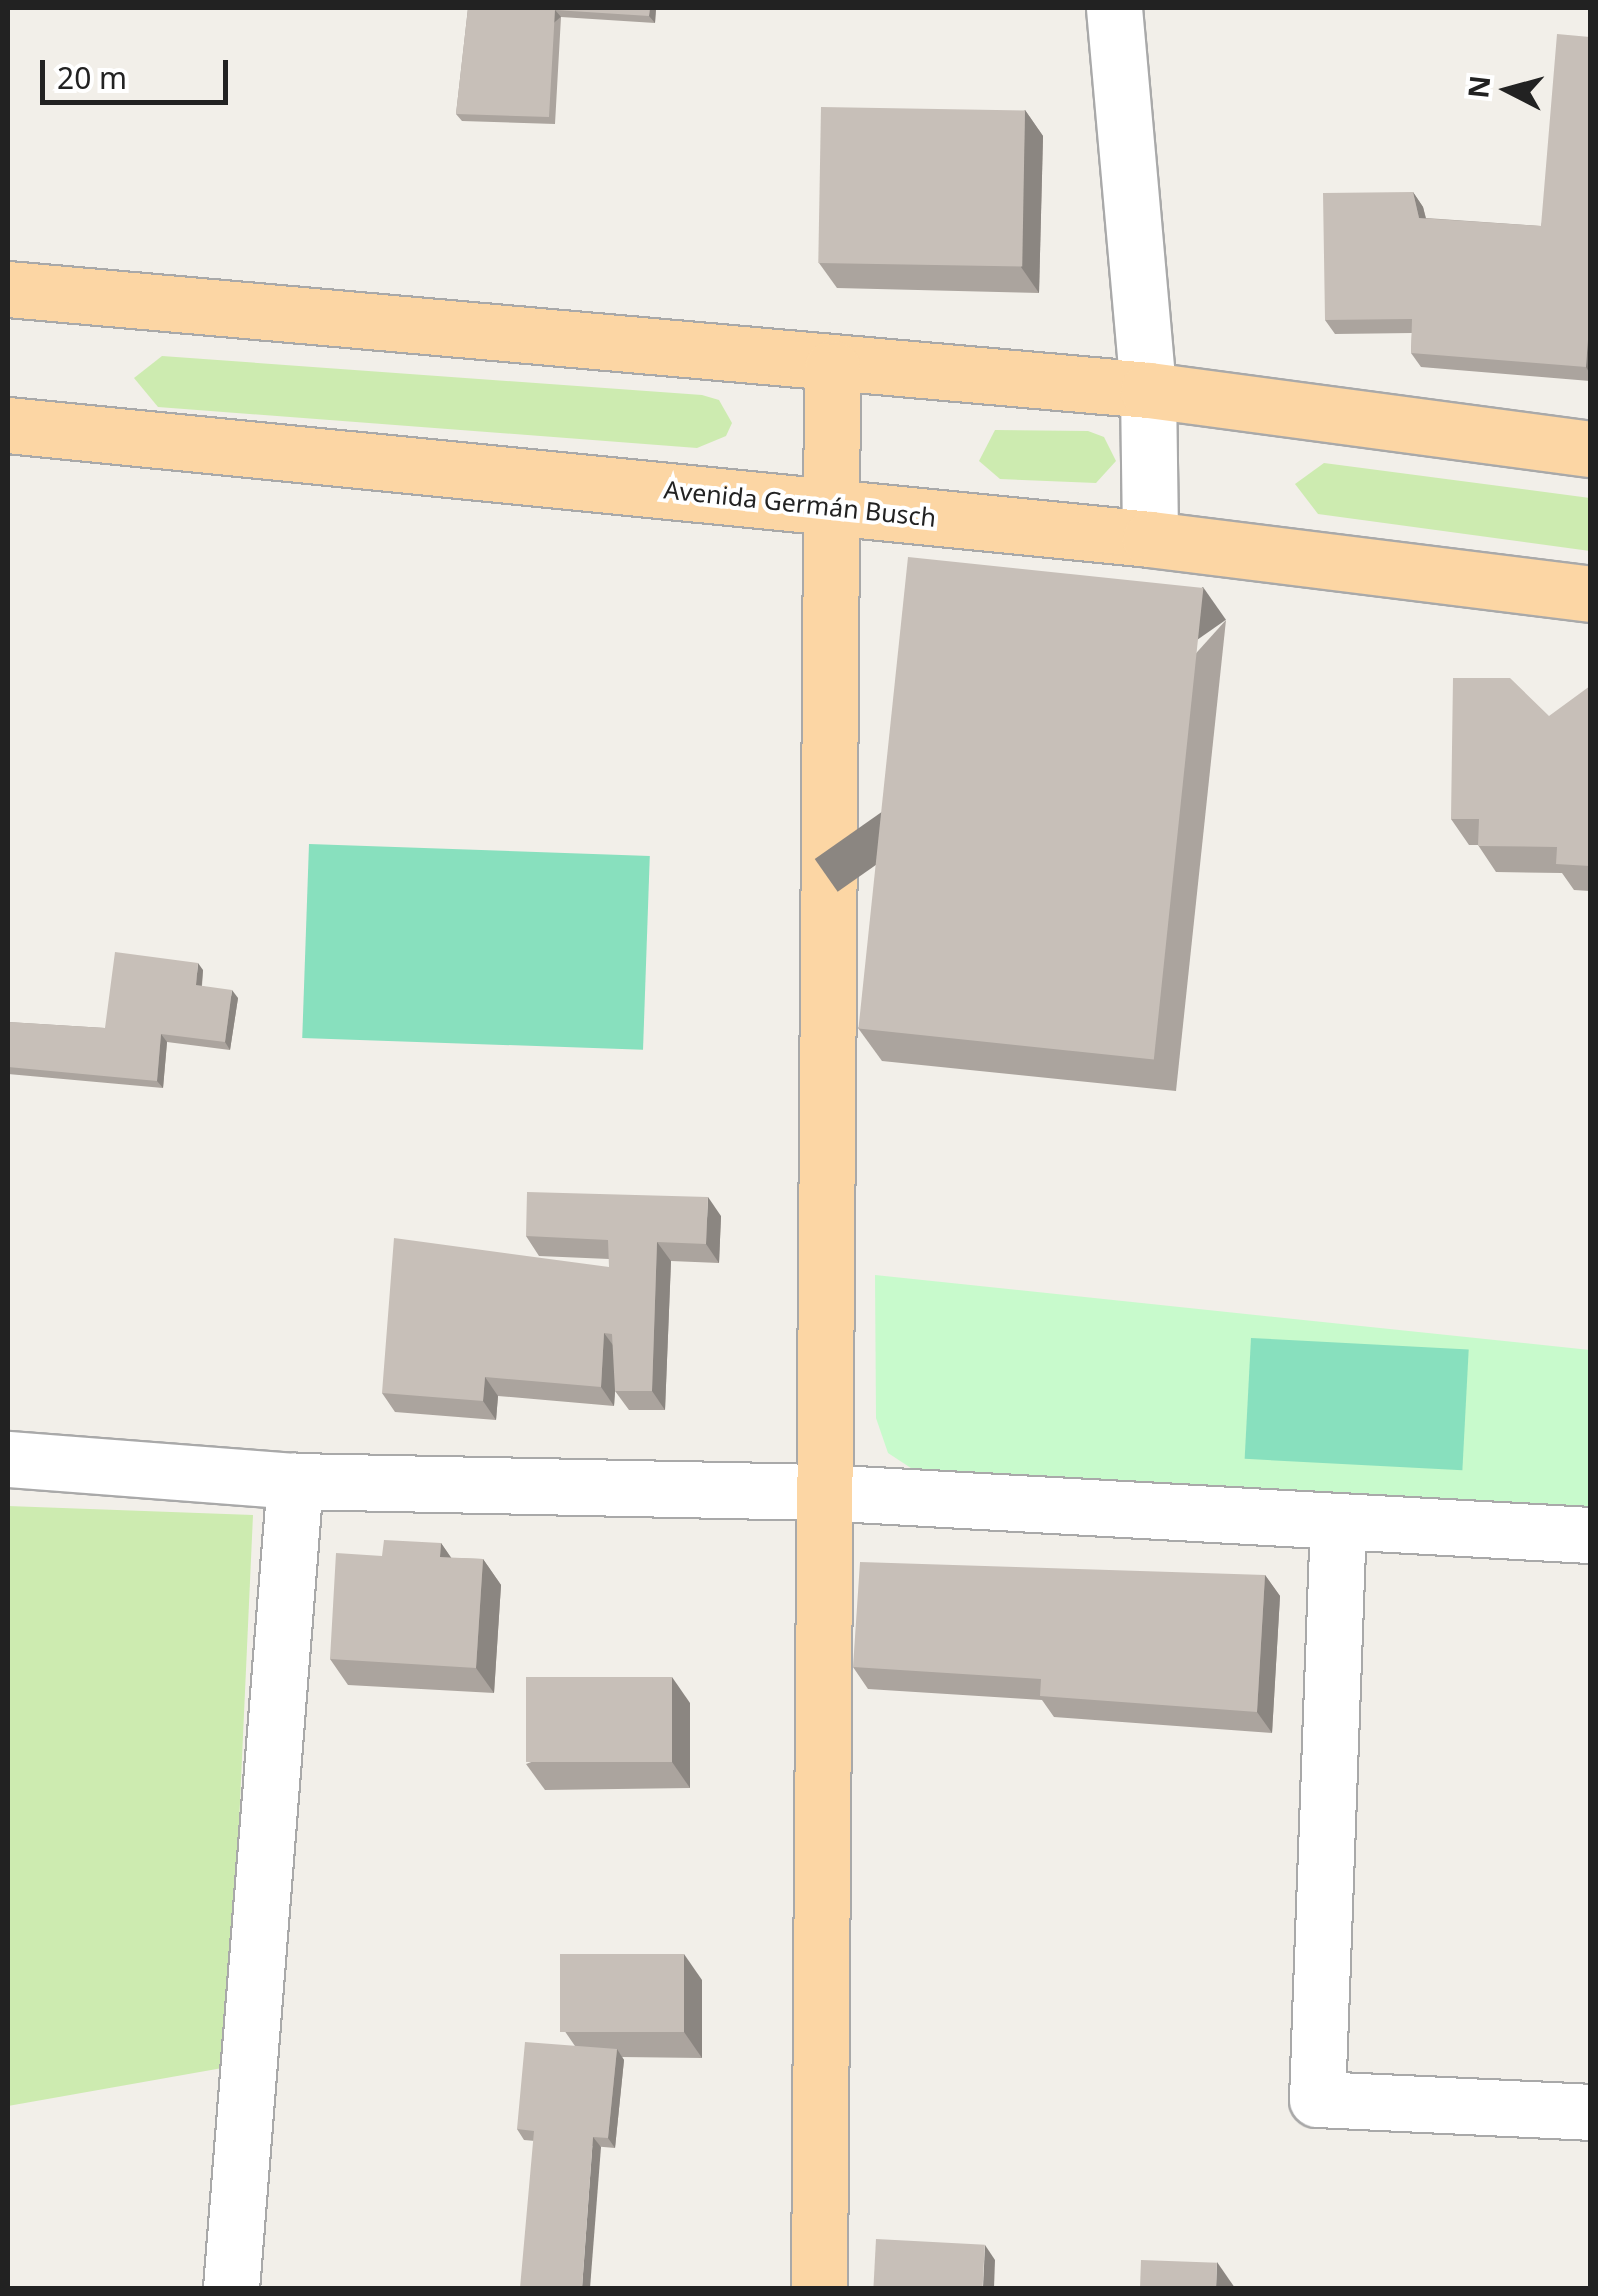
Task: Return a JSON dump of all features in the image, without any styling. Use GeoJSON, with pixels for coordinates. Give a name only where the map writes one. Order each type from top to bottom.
{"type":"FeatureCollection","features":[{"type":"Feature","properties":{"kind":"main road"},"geometry":{"type":"LineString","coordinates":[[8,289],[832,368],[1148,390],[1590,449]]}},
{"type":"Feature","properties":{"kind":"main road"},"geometry":{"type":"LineString","coordinates":[[819,2288],[820,1492],[827,506],[832,368]]}},
{"type":"Feature","properties":{"kind":"main road","name":"Avenida Germán Busch"},"geometry":{"type":"LineString","coordinates":[[8,425],[1150,538],[1590,594]]}},
{"type":"Feature","properties":{"kind":"street"},"geometry":{"type":"LineString","coordinates":[[1114,8],[1148,390],[1150,538]]}},
{"type":"Feature","properties":{"kind":"street"},"geometry":{"type":"LineString","coordinates":[[8,1459],[295,1481],[820,1492],[1590,1535]]}},
{"type":"Feature","properties":{"kind":"street"},"geometry":{"type":"LineString","coordinates":[[231,2288],[295,1481]]}},
{"type":"Feature","properties":{"kind":"street"},"geometry":{"type":"LineString","coordinates":[[1338,1521],[1318,2098],[1590,2112]]}},
{"type":"Feature","properties":{"kind":"green space"},"geometry":{"type":"Polygon","coordinates":[[[162,356],[702,395],[719,400],[732,423],[726,436],[697,448],[158,407],[134,378],[162,356]]]}},
{"type":"Feature","properties":{"kind":"green space"},"geometry":{"type":"Polygon","coordinates":[[[995,430],[1088,431],[1104,437],[1116,461],[1096,483],[1000,479],[979,461],[995,430]]]}},
{"type":"Feature","properties":{"kind":"green space"},"geometry":{"type":"Polygon","coordinates":[[[1324,463],[1590,498],[1590,551],[1318,514],[1295,484],[1324,463]]]}},
{"type":"Feature","properties":{"kind":"green space"},"geometry":{"type":"Polygon","coordinates":[[[309,844],[650,856],[643,1050],[302,1038],[309,844]]]}},
{"type":"Feature","properties":{"kind":"green space"},"geometry":{"type":"Polygon","coordinates":[[[875,1275],[1590,1350],[1590,1513],[917,1472],[888,1453],[876,1418],[875,1275]]]}},
{"type":"Feature","properties":{"kind":"green space"},"geometry":{"type":"Polygon","coordinates":[[[1251,1338],[1469,1349],[1462,1470],[1245,1459],[1251,1338]]]}},
{"type":"Feature","properties":{"kind":"green space"},"geometry":{"type":"Polygon","coordinates":[[[8,1506],[253,1515],[228,2067],[8,2106],[8,1506]]]}},
{"type":"Feature","properties":{"kind":"building"},"geometry":{"type":"Polygon","coordinates":[[[468,8],[650,8],[649,16],[555,10],[549,117],[456,114],[468,8]]]}},
{"type":"Feature","properties":{"kind":"building"},"geometry":{"type":"Polygon","coordinates":[[[1557,34],[1590,37],[1590,311],[1586,367],[1411,353],[1412,319],[1325,320],[1323,193],[1413,192],[1419,218],[1541,226],[1557,34]]]}},
{"type":"Feature","properties":{"kind":"building"},"geometry":{"type":"Polygon","coordinates":[[[821,107],[1025,111],[1022,267],[818,263],[821,107]]]}},
{"type":"Feature","properties":{"kind":"building"},"geometry":{"type":"Polygon","coordinates":[[[908,557],[1203,588],[1154,1059],[858,1028],[908,557]]]}},
{"type":"Feature","properties":{"kind":"building"},"geometry":{"type":"Polygon","coordinates":[[[1453,678],[1510,678],[1549,716],[1590,686],[1590,866],[1556,864],[1557,847],[1478,846],[1479,819],[1451,819],[1453,678]]]}},
{"type":"Feature","properties":{"kind":"building"},"geometry":{"type":"Polygon","coordinates":[[[115,952],[198,963],[196,985],[232,990],[225,1042],[161,1034],[157,1081],[8,1067],[8,1022],[105,1028],[115,952]]]}},
{"type":"Feature","properties":{"kind":"building"},"geometry":{"type":"Polygon","coordinates":[[[527,1192],[708,1197],[706,1244],[657,1242],[652,1391],[615,1391],[612,1334],[604,1333],[601,1387],[485,1377],[483,1401],[382,1393],[394,1238],[609,1267],[608,1240],[526,1236],[527,1192]]]}},
{"type":"Feature","properties":{"kind":"building"},"geometry":{"type":"Polygon","coordinates":[[[384,1540],[441,1543],[440,1557],[483,1559],[476,1668],[330,1659],[336,1553],[382,1556],[384,1540]]]}},
{"type":"Feature","properties":{"kind":"building"},"geometry":{"type":"Polygon","coordinates":[[[860,1562],[1265,1575],[1257,1712],[1040,1696],[1041,1679],[853,1667],[860,1562]]]}},
{"type":"Feature","properties":{"kind":"building"},"geometry":{"type":"Polygon","coordinates":[[[526,1677],[672,1677],[672,1762],[526,1762],[526,1677]]]}},
{"type":"Feature","properties":{"kind":"building"},"geometry":{"type":"Polygon","coordinates":[[[560,1954],[684,1954],[684,2032],[560,2032],[560,1954]]]}},
{"type":"Feature","properties":{"kind":"building"},"geometry":{"type":"Polygon","coordinates":[[[525,2042],[617,2049],[608,2138],[593,2137],[582,2288],[520,2288],[534,2131],[517,2129],[525,2042]]]}},
{"type":"Feature","properties":{"kind":"building"},"geometry":{"type":"Polygon","coordinates":[[[876,2239],[985,2245],[983,2288],[873,2288],[876,2239]]]}},
{"type":"Feature","properties":{"kind":"building"},"geometry":{"type":"Polygon","coordinates":[[[1141,2260],[1217,2263],[1216,2288],[1140,2288],[1141,2260]]]}}]}
